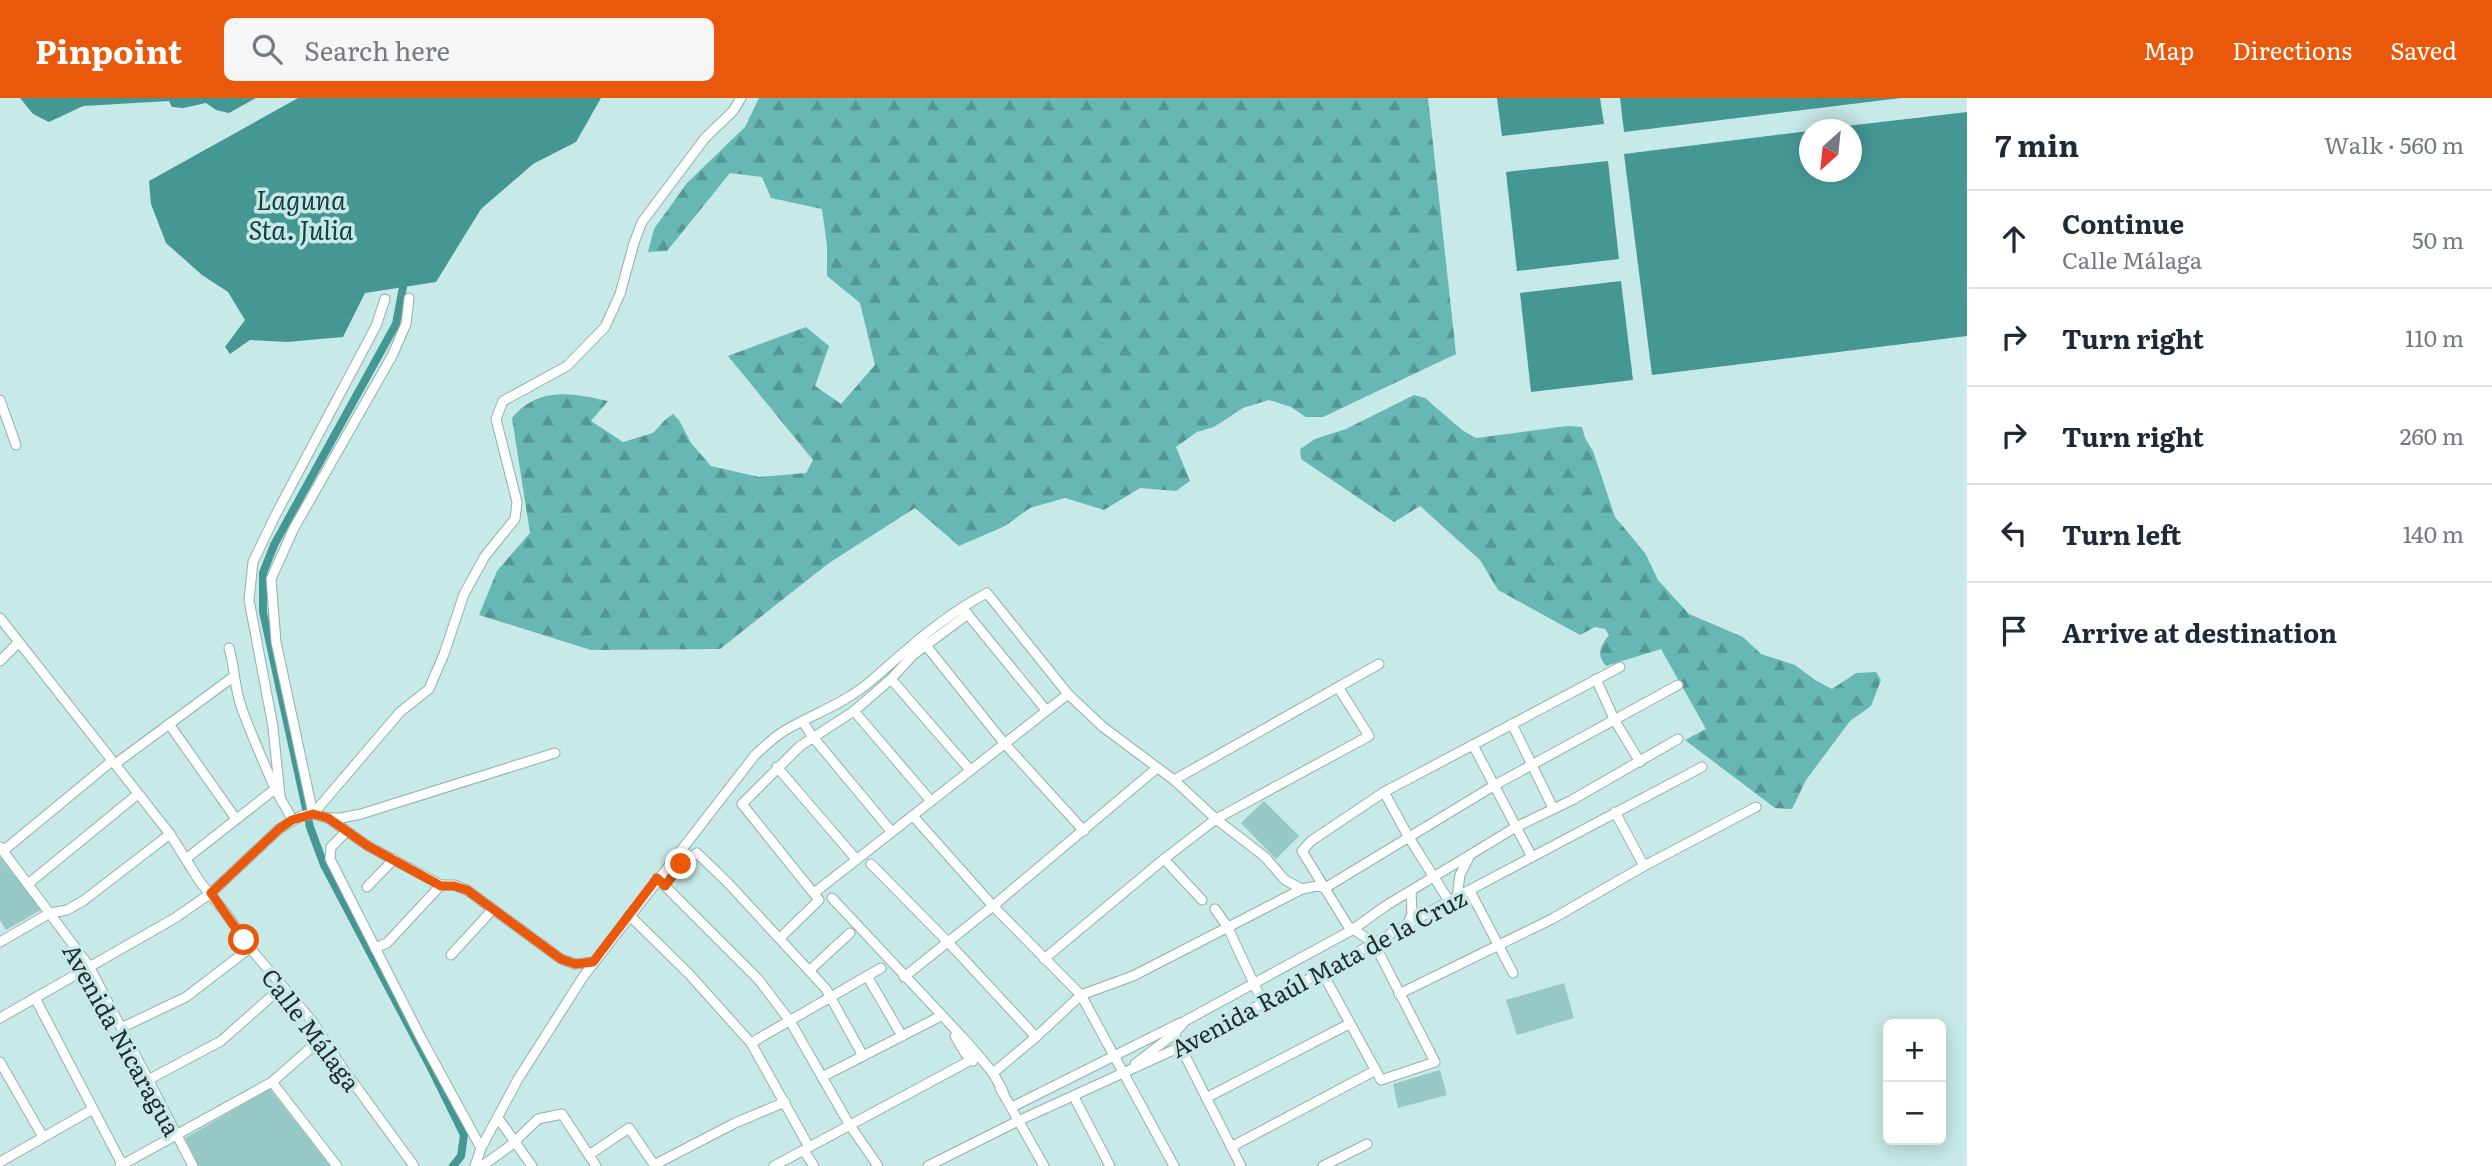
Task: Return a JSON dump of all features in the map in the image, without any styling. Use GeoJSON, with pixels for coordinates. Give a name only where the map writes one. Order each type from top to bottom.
{"type":"FeatureCollection","features":[{"type":"Feature","properties":{"kind":"street"},"geometry":{"type":"LineString","coordinates":[[313,814],[400,712],[429,689],[444,654],[464,593],[485,556],[515,519],[517,502],[496,419],[500,406],[513,394],[567,366],[605,327],[621,294],[642,222],[705,138],[733,111],[741,98]]}},
{"type":"Feature","properties":{"kind":"street"},"geometry":{"type":"LineString","coordinates":[[313,814],[276,642],[271,579],[294,528],[392,356],[405,324],[409,298]]}},
{"type":"Feature","properties":{"kind":"street"},"geometry":{"type":"LineString","coordinates":[[278,793],[273,727],[249,600],[253,562],[376,326],[385,299]]}},
{"type":"Feature","properties":{"kind":"street"},"geometry":{"type":"LineString","coordinates":[[0,400],[3,418],[16,445]]}},
{"type":"Feature","properties":{"kind":"street"},"geometry":{"type":"LineString","coordinates":[[661,882],[755,755],[783,732],[837,704],[872,681],[987,593],[1068,694],[1111,734],[1174,780],[1265,857],[1285,880],[1303,889]]}},
{"type":"Feature","properties":{"kind":"street"},"geometry":{"type":"LineString","coordinates":[[965,610],[1046,710]]}},
{"type":"Feature","properties":{"kind":"street","name":"Calle Málaga"},"geometry":{"type":"LineString","coordinates":[[0,618],[170,834],[200,882],[211,893],[250,948],[313,1022],[414,1166]]}},
{"type":"Feature","properties":{"kind":"street"},"geometry":{"type":"LineString","coordinates":[[780,938],[819,900],[742,804],[777,767],[812,736],[854,711],[891,679],[923,641]]}},
{"type":"Feature","properties":{"kind":"street"},"geometry":{"type":"LineString","coordinates":[[923,641],[1004,743],[1084,831]]}},
{"type":"Feature","properties":{"kind":"street"},"geometry":{"type":"LineString","coordinates":[[0,661],[18,643]]}},
{"type":"Feature","properties":{"kind":"street"},"geometry":{"type":"LineString","coordinates":[[229,648],[235,666],[233,677],[242,709],[292,820]]}},
{"type":"Feature","properties":{"kind":"street"},"geometry":{"type":"LineString","coordinates":[[1174,780],[1379,664]]}},
{"type":"Feature","properties":{"kind":"street"},"geometry":{"type":"LineString","coordinates":[[1322,972],[1381,1080],[1435,1062],[1374,943],[1348,926],[1302,851],[1311,841],[1384,792],[1620,667]]}},
{"type":"Feature","properties":{"kind":"street"},"geometry":{"type":"LineString","coordinates":[[1,848],[113,762],[233,677]]}},
{"type":"Feature","properties":{"kind":"street"},"geometry":{"type":"LineString","coordinates":[[891,679],[970,770]]}},
{"type":"Feature","properties":{"kind":"street"},"geometry":{"type":"LineString","coordinates":[[1596,679],[1615,721],[1640,762]]}},
{"type":"Feature","properties":{"kind":"street"},"geometry":{"type":"LineString","coordinates":[[993,1073],[1080,995],[1133,976],[1303,889],[1317,886],[1325,888],[1495,785],[1678,685]]}},
{"type":"Feature","properties":{"kind":"street"},"geometry":{"type":"LineString","coordinates":[[1044,959],[1216,818],[1369,736],[1338,687]]}},
{"type":"Feature","properties":{"kind":"street"},"geometry":{"type":"LineString","coordinates":[[814,893],[1068,694]]}},
{"type":"Feature","properties":{"kind":"street"},"geometry":{"type":"LineString","coordinates":[[854,711],[931,801]]}},
{"type":"Feature","properties":{"kind":"street"},"geometry":{"type":"LineString","coordinates":[[803,722],[891,831]]}},
{"type":"Feature","properties":{"kind":"street"},"geometry":{"type":"LineString","coordinates":[[169,724],[236,819]]}},
{"type":"Feature","properties":{"kind":"street"},"geometry":{"type":"LineString","coordinates":[[1512,724],[1553,808]]}},
{"type":"Feature","properties":{"kind":"street"},"geometry":{"type":"LineString","coordinates":[[1012,1107],[1255,985],[1352,930],[1516,827],[1572,800],[1678,739]]}},
{"type":"Feature","properties":{"kind":"street"},"geometry":{"type":"LineString","coordinates":[[1473,745],[1532,857]]}},
{"type":"Feature","properties":{"kind":"street"},"geometry":{"type":"LineString","coordinates":[[0,1018],[175,918],[211,893],[292,820],[313,814],[341,818],[361,814],[555,752]]}},
{"type":"Feature","properties":{"kind":"street"},"geometry":{"type":"LineString","coordinates":[[777,767],[856,859]]}},
{"type":"Feature","properties":{"kind":"street","name":"Avenida Raúl Mata de la Cruz"},"geometry":{"type":"LineString","coordinates":[[928,1166],[1020,1120],[1180,1047],[1702,767]]}},
{"type":"Feature","properties":{"kind":"street"},"geometry":{"type":"LineString","coordinates":[[904,977],[1157,768]]}},
{"type":"Feature","properties":{"kind":"street"},"geometry":{"type":"LineString","coordinates":[[1384,792],[1408,836],[1453,899]]}},
{"type":"Feature","properties":{"kind":"street"},"geometry":{"type":"LineString","coordinates":[[187,858],[236,819],[278,793]]}},
{"type":"Feature","properties":{"kind":"street"},"geometry":{"type":"LineString","coordinates":[[28,884],[138,794]]}},
{"type":"Feature","properties":{"kind":"street"},"geometry":{"type":"LineString","coordinates":[[1399,994],[1552,919],[1644,866],[1756,807]]}},
{"type":"Feature","properties":{"kind":"street"},"geometry":{"type":"LineString","coordinates":[[1615,812],[1644,866]]}},
{"type":"Feature","properties":{"kind":"street"},"geometry":{"type":"LineString","coordinates":[[361,814],[350,823],[347,833],[336,839],[331,847],[330,859],[481,1148]]}},
{"type":"Feature","properties":{"kind":"street"},"geometry":{"type":"LineString","coordinates":[[913,816],[993,906],[1080,995],[1174,1166]]}},
{"type":"Feature","properties":{"kind":"street"},"geometry":{"type":"LineString","coordinates":[[328,818],[347,833],[441,886],[467,890],[583,977]]}},
{"type":"Feature","properties":{"kind":"street"},"geometry":{"type":"LineString","coordinates":[[0,942],[50,913],[67,910],[83,901],[170,834]]}},
{"type":"Feature","properties":{"kind":"street","name":"Avenida Nicaragua"},"geometry":{"type":"LineString","coordinates":[[1,848],[89,966],[193,1166]]}},
{"type":"Feature","properties":{"kind":"street"},"geometry":{"type":"LineString","coordinates":[[475,1166],[481,1148],[517,1079],[593,962],[629,915],[661,882],[697,853],[780,938],[832,997],[863,1056]]}},
{"type":"Feature","properties":{"kind":"street"},"geometry":{"type":"LineString","coordinates":[[1453,899],[1460,875],[1470,855]]}},
{"type":"Feature","properties":{"kind":"street"},"geometry":{"type":"LineString","coordinates":[[367,887],[394,859]]}},
{"type":"Feature","properties":{"kind":"street"},"geometry":{"type":"LineString","coordinates":[[1164,859],[1202,900]]}},
{"type":"Feature","properties":{"kind":"street"},"geometry":{"type":"LineString","coordinates":[[871,864],[1036,1037]]}},
{"type":"Feature","properties":{"kind":"street"},"geometry":{"type":"LineString","coordinates":[[661,882],[758,979],[790,1021],[849,1124],[878,1166]]}},
{"type":"Feature","properties":{"kind":"street"},"geometry":{"type":"LineString","coordinates":[[375,948],[387,943],[441,886]]}},
{"type":"Feature","properties":{"kind":"street"},"geometry":{"type":"LineString","coordinates":[[1407,925],[1412,914],[1411,891]]}},
{"type":"Feature","properties":{"kind":"street"},"geometry":{"type":"LineString","coordinates":[[1470,891],[1513,973]]}},
{"type":"Feature","properties":{"kind":"street"},"geometry":{"type":"LineString","coordinates":[[832,898],[993,1073],[1044,1166]]}},
{"type":"Feature","properties":{"kind":"street"},"geometry":{"type":"LineString","coordinates":[[451,955],[493,909]]}},
{"type":"Feature","properties":{"kind":"street"},"geometry":{"type":"LineString","coordinates":[[1215,909],[1227,926],[1263,1003]]}},
{"type":"Feature","properties":{"kind":"street"},"geometry":{"type":"LineString","coordinates":[[629,915],[689,974],[751,1043],[785,1102],[814,1166]]}},
{"type":"Feature","properties":{"kind":"street"},"geometry":{"type":"LineString","coordinates":[[810,971],[850,933]]}},
{"type":"Feature","properties":{"kind":"street"},"geometry":{"type":"LineString","coordinates":[[121,1028],[186,997],[250,948]]}},
{"type":"Feature","properties":{"kind":"street"},"geometry":{"type":"LineString","coordinates":[[561,959],[575,964],[593,962]]}},
{"type":"Feature","properties":{"kind":"street"},"geometry":{"type":"LineString","coordinates":[[751,1043],[881,968]]}},
{"type":"Feature","properties":{"kind":"street"},"geometry":{"type":"LineString","coordinates":[[867,976],[902,1036]]}},
{"type":"Feature","properties":{"kind":"street"},"geometry":{"type":"LineString","coordinates":[[148,1080],[221,1041],[282,987]]}},
{"type":"Feature","properties":{"kind":"street"},"geometry":{"type":"LineString","coordinates":[[34,998],[122,1166],[272,1082],[323,1038]]}},
{"type":"Feature","properties":{"kind":"street"},"geometry":{"type":"LineString","coordinates":[[822,1077],[902,1036],[934,1016],[957,1039],[971,1060],[983,1067],[1003,1091]]}},
{"type":"Feature","properties":{"kind":"street"},"geometry":{"type":"LineString","coordinates":[[1123,1074],[1174,1034],[1185,1021]]}},
{"type":"Feature","properties":{"kind":"street"},"geometry":{"type":"LineString","coordinates":[[1206,1098],[1349,1024]]}},
{"type":"Feature","properties":{"kind":"street"},"geometry":{"type":"LineString","coordinates":[[1174,1034],[1241,1166]]}},
{"type":"Feature","properties":{"kind":"street"},"geometry":{"type":"LineString","coordinates":[[774,1166],[971,1060]]}},
{"type":"Feature","properties":{"kind":"street"},"geometry":{"type":"LineString","coordinates":[[0,1062],[43,1137]]}},
{"type":"Feature","properties":{"kind":"street"},"geometry":{"type":"LineString","coordinates":[[1231,1147],[1376,1070]]}},
{"type":"Feature","properties":{"kind":"street"},"geometry":{"type":"LineString","coordinates":[[272,1082],[337,1166]]}},
{"type":"Feature","properties":{"kind":"street"},"geometry":{"type":"LineString","coordinates":[[1074,1097],[1110,1166]]}},
{"type":"Feature","properties":{"kind":"street"},"geometry":{"type":"LineString","coordinates":[[589,1155],[629,1128],[654,1165],[735,1123],[785,1102]]}},
{"type":"Feature","properties":{"kind":"street"},"geometry":{"type":"LineString","coordinates":[[0,1163],[93,1109]]}},
{"type":"Feature","properties":{"kind":"street"},"geometry":{"type":"LineString","coordinates":[[482,1166],[538,1119],[562,1114],[596,1166]]}},
{"type":"Feature","properties":{"kind":"street"},"geometry":{"type":"LineString","coordinates":[[498,1118],[532,1166]]}},
{"type":"Feature","properties":{"kind":"street"},"geometry":{"type":"LineString","coordinates":[[1323,1166],[1367,1144]]}},
{"type":"Feature","properties":{"kind":"green space"},"geometry":{"type":"Polygon","coordinates":[[[759,98],[1428,98],[1456,354],[1323,417],[1306,417],[1291,407],[1269,400],[1243,408],[1214,427],[1197,432],[1176,447],[1190,481],[1176,491],[1140,488],[1104,510],[1065,498],[1030,508],[1005,526],[959,546],[915,508],[829,563],[720,649],[591,650],[479,615],[497,571],[530,533],[512,418],[533,401],[544,396],[568,394],[608,401],[591,421],[623,442],[653,433],[673,414],[691,443],[711,466],[759,477],[806,473],[813,460],[728,356],[806,327],[829,346],[815,386],[841,404],[875,365],[860,303],[827,276],[827,246],[822,209],[771,198],[762,177],[730,173],[667,251],[648,252],[654,229],[687,183],[745,127],[759,98]]]}},
{"type":"Feature","properties":{"kind":"green space"},"geometry":{"type":"Polygon","coordinates":[[[1414,395],[1425,398],[1462,430],[1476,438],[1567,426],[1582,427],[1615,517],[1645,553],[1658,580],[1689,614],[1743,637],[1761,654],[1795,665],[1832,689],[1856,673],[1876,672],[1881,680],[1871,706],[1850,721],[1806,780],[1792,809],[1775,808],[1685,740],[1706,729],[1661,649],[1606,666],[1600,654],[1609,635],[1605,629],[1595,627],[1580,635],[1498,590],[1480,560],[1420,506],[1394,522],[1301,459],[1300,449],[1315,439],[1346,429],[1414,395]]]}},
{"type":"Feature","properties":{"kind":"shaded area"},"geometry":{"type":"Polygon","coordinates":[[[1264,801],[1299,836],[1276,859],[1241,823],[1264,801]]]}},
{"type":"Feature","properties":{"kind":"shaded area"},"geometry":{"type":"Polygon","coordinates":[[[0,857],[41,910],[6,930],[0,920],[0,857]]]}},
{"type":"Feature","properties":{"kind":"shaded area"},"geometry":{"type":"Polygon","coordinates":[[[1564,983],[1574,1018],[1517,1035],[1506,1000],[1564,983]]]}},
{"type":"Feature","properties":{"kind":"shaded area"},"geometry":{"type":"Polygon","coordinates":[[[1440,1070],[1447,1095],[1398,1108],[1393,1084],[1440,1070]]]}},
{"type":"Feature","properties":{"kind":"shaded area"},"geometry":{"type":"Polygon","coordinates":[[[270,1089],[330,1166],[199,1166],[185,1138],[270,1089]]]}},
{"type":"Feature","properties":{"kind":"water","name":"Laguna Sta. Julia"},"geometry":{"type":"Polygon","coordinates":[[[20,98],[256,98],[229,113],[216,110],[206,103],[183,108],[172,107],[169,101],[83,106],[49,122],[33,114],[20,98]]]}},
{"type":"Feature","properties":{"kind":"water","name":"Laguna Sta. Julia"},"geometry":{"type":"Polygon","coordinates":[[[298,98],[601,98],[576,142],[533,164],[481,209],[436,282],[365,293],[343,337],[287,342],[250,340],[230,354],[225,347],[245,320],[228,292],[202,275],[166,243],[151,204],[149,181],[298,98]]]}},
{"type":"Feature","properties":{"kind":"water"},"geometry":{"type":"Polygon","coordinates":[[[1497,98],[1600,98],[1604,124],[1502,136],[1497,98]]]}},
{"type":"Feature","properties":{"kind":"water"},"geometry":{"type":"Polygon","coordinates":[[[1620,98],[1901,98],[1624,132],[1620,98]]]}},
{"type":"Feature","properties":{"kind":"water"},"geometry":{"type":"Polygon","coordinates":[[[1967,112],[1967,336],[1652,375],[1624,154],[1799,132],[1799,182],[1862,182],[1862,124],[1967,112]]]}},
{"type":"Feature","properties":{"kind":"water"},"geometry":{"type":"Polygon","coordinates":[[[1608,161],[1619,259],[1517,271],[1506,172],[1608,161]]]}},
{"type":"Feature","properties":{"kind":"water"},"geometry":{"type":"Polygon","coordinates":[[[1621,281],[1633,380],[1531,392],[1520,293],[1621,281]]]}},
{"type":"Feature","properties":{"kind":"waterway"},"geometry":{"type":"LineString","coordinates":[[403,287],[396,324],[274,545],[263,573],[263,612],[310,827],[324,865],[464,1135],[461,1156],[453,1166]]}},
{"type":"Feature","properties":{"kind":"route"},"geometry":{"type":"LineString","coordinates":[[244,940],[211,893],[279,829],[301,816],[313,814],[328,818],[368,846],[441,886],[467,890],[561,959],[575,964],[593,962],[657,878],[665,886],[681,864]]}}]}
